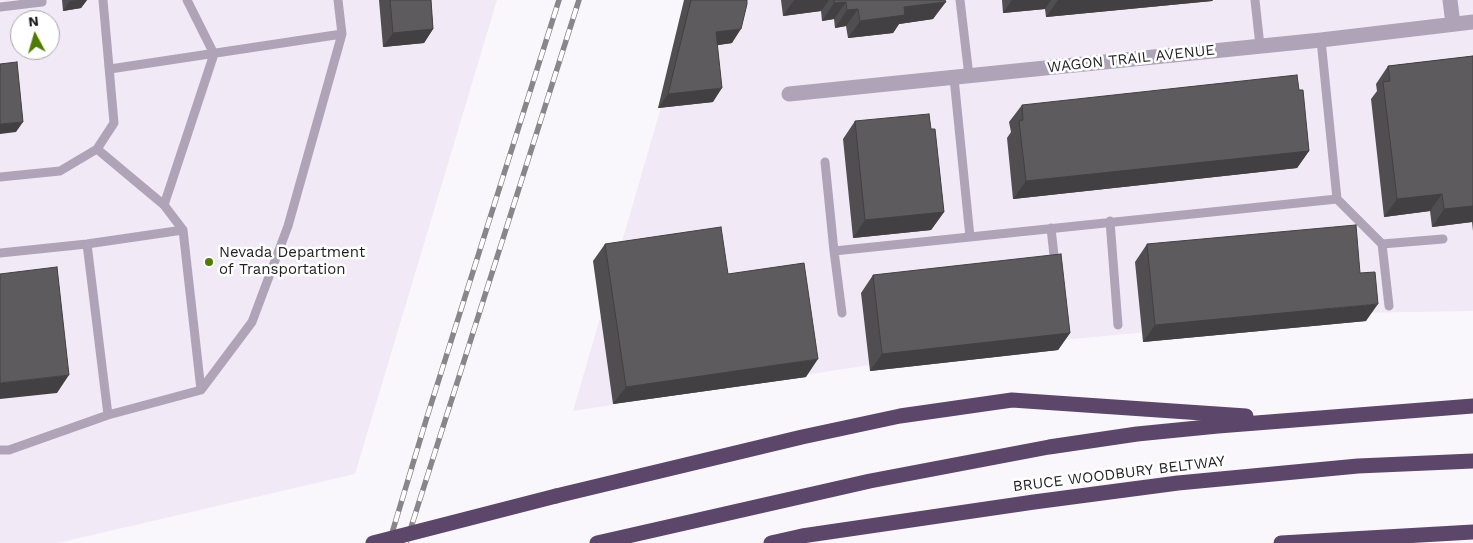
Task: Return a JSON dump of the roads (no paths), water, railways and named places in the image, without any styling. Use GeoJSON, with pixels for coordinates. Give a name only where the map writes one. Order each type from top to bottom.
{"type":"FeatureCollection","features":[{"type":"Feature","properties":{"kind":"highway"},"geometry":{"type":"LineString","coordinates":[[373,543],[556,496],[802,437],[900,416],[1012,400],[1298,419]]}},
{"type":"Feature","properties":{"kind":"highway"},"geometry":{"type":"LineString","coordinates":[[597,543],[870,481],[1049,447],[1146,433],[1473,406]]}},
{"type":"Feature","properties":{"kind":"highway","name":"BRUCE WOODBURY BELTWAY"},"geometry":{"type":"LineString","coordinates":[[771,543],[822,533],[1178,483],[1358,466],[1473,461]]}},
{"type":"Feature","properties":{"kind":"highway"},"geometry":{"type":"LineString","coordinates":[[1281,543],[1473,532]]}},
{"type":"Feature","properties":{"kind":"street"},"geometry":{"type":"LineString","coordinates":[[1450,0],[1453,24]]}},
{"type":"Feature","properties":{"kind":"street","name":"WAGON TRAIL AVENUE"},"geometry":{"type":"LineString","coordinates":[[789,94],[1321,40],[1473,22]]}},
{"type":"Feature","properties":{"kind":"lane"},"geometry":{"type":"LineString","coordinates":[[0,7],[42,2],[42,0]]}},
{"type":"Feature","properties":{"kind":"lane"},"geometry":{"type":"LineString","coordinates":[[0,177],[60,171],[97,148],[114,123],[103,0]]}},
{"type":"Feature","properties":{"kind":"lane"},"geometry":{"type":"LineString","coordinates":[[164,206],[214,54],[187,0]]}},
{"type":"Feature","properties":{"kind":"lane"},"geometry":{"type":"LineString","coordinates":[[0,450],[9,450],[108,415],[201,390],[252,322],[288,226],[342,34],[338,0]]}},
{"type":"Feature","properties":{"kind":"lane"},"geometry":{"type":"LineString","coordinates":[[960,0],[970,237]]}},
{"type":"Feature","properties":{"kind":"lane"},"geometry":{"type":"LineString","coordinates":[[1254,0],[1260,46]]}},
{"type":"Feature","properties":{"kind":"lane"},"geometry":{"type":"LineString","coordinates":[[110,69],[342,34]]}},
{"type":"Feature","properties":{"kind":"lane"},"geometry":{"type":"LineString","coordinates":[[1321,40],[1336,199],[1382,244],[1389,306]]}},
{"type":"Feature","properties":{"kind":"lane"},"geometry":{"type":"LineString","coordinates":[[97,148],[164,206],[183,230],[201,390]]}},
{"type":"Feature","properties":{"kind":"lane"},"geometry":{"type":"LineString","coordinates":[[824,162],[842,313]]}},
{"type":"Feature","properties":{"kind":"lane"},"geometry":{"type":"LineString","coordinates":[[834,251],[1336,199]]}},
{"type":"Feature","properties":{"kind":"lane"},"geometry":{"type":"LineString","coordinates":[[1110,221],[1118,325]]}},
{"type":"Feature","properties":{"kind":"lane"},"geometry":{"type":"LineString","coordinates":[[1051,228],[1056,274]]}},
{"type":"Feature","properties":{"kind":"lane"},"geometry":{"type":"LineString","coordinates":[[0,253],[87,244],[183,230]]}},
{"type":"Feature","properties":{"kind":"lane"},"geometry":{"type":"LineString","coordinates":[[1382,244],[1443,238]]}},
{"type":"Feature","properties":{"kind":"lane"},"geometry":{"type":"LineString","coordinates":[[87,244],[108,415]]}},
{"type":"Feature","properties":{"kind":"railway"},"geometry":{"type":"LineString","coordinates":[[389,543],[559,0]]}},
{"type":"Feature","properties":{"kind":"railway"},"geometry":{"type":"LineString","coordinates":[[406,543],[579,0]]}},
{"type":"Feature","properties":{"kind":"place","name":"Nevada Department of Transportation"},"geometry":{"type":"Point","coordinates":[209,262]}}]}
